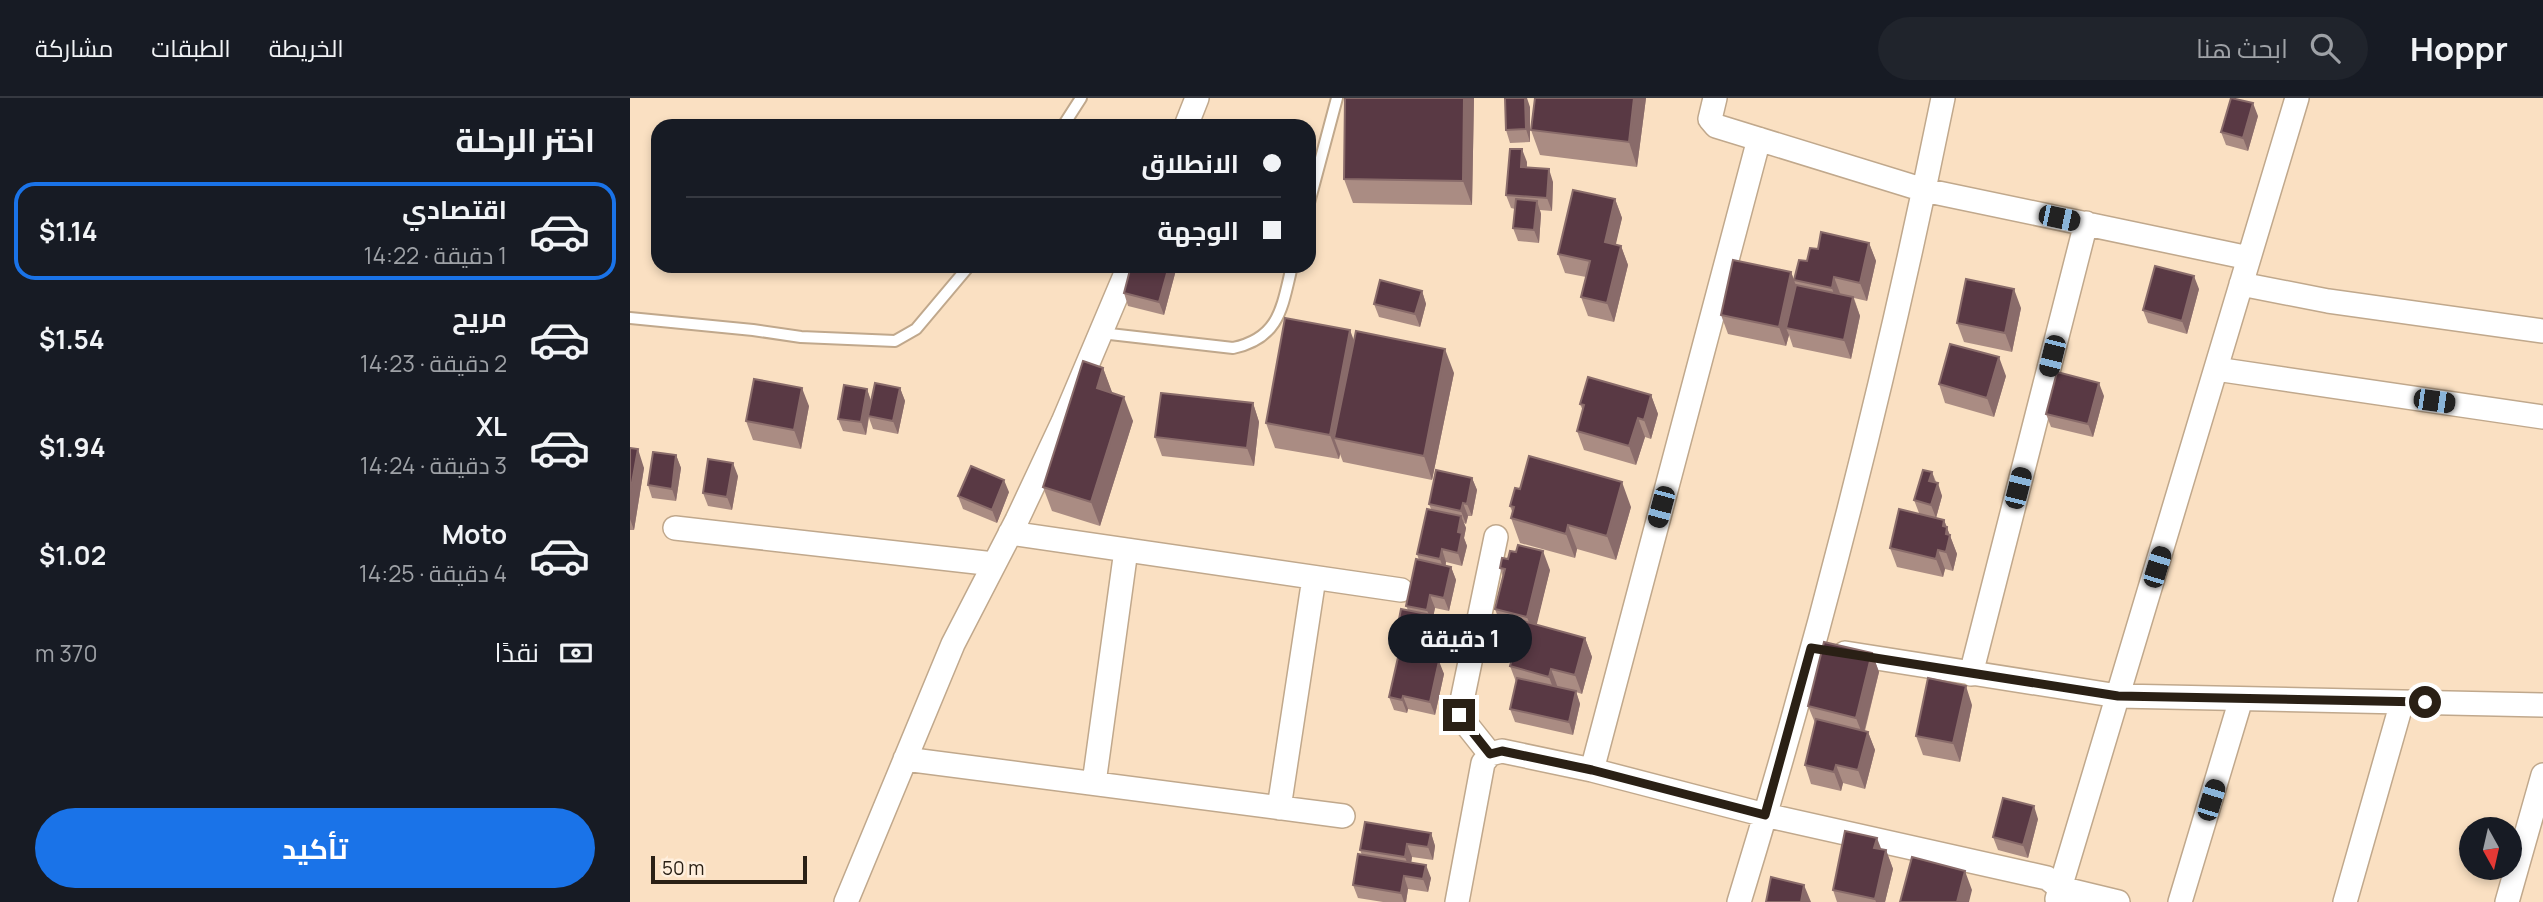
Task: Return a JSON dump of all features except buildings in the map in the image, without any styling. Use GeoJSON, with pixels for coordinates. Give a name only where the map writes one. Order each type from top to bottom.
{"type":"FeatureCollection","features":[{"type":"Feature","properties":{"kind":"street"},"geometry":{"type":"LineString","coordinates":[[1189,119],[1197,98]]}},
{"type":"Feature","properties":{"kind":"street"},"geometry":{"type":"LineString","coordinates":[[1715,98],[1710,119],[1712,124],[1924,190],[2249,258]]}},
{"type":"Feature","properties":{"kind":"street"},"geometry":{"type":"LineString","coordinates":[[1739,902],[1885,371],[1943,98]]}},
{"type":"Feature","properties":{"kind":"street"},"geometry":{"type":"LineString","coordinates":[[2058,895],[2297,98]]}},
{"type":"Feature","properties":{"kind":"street"},"geometry":{"type":"LineString","coordinates":[[1592,770],[1759,139]]}},
{"type":"Feature","properties":{"kind":"street"},"geometry":{"type":"LineString","coordinates":[[1971,674],[2086,223]]}},
{"type":"Feature","properties":{"kind":"street"},"geometry":{"type":"LineString","coordinates":[[846,902],[953,644],[1010,533],[1062,422],[1126,273]]}},
{"type":"Feature","properties":{"kind":"street"},"geometry":{"type":"LineString","coordinates":[[2241,284],[2328,301],[2543,331]]}},
{"type":"Feature","properties":{"kind":"street"},"geometry":{"type":"LineString","coordinates":[[2216,369],[2543,416]]}},
{"type":"Feature","properties":{"kind":"street"},"geometry":{"type":"LineString","coordinates":[[675,528],[994,564]]}},
{"type":"Feature","properties":{"kind":"street"},"geometry":{"type":"LineString","coordinates":[[1010,533],[1401,590]]}},
{"type":"Feature","properties":{"kind":"street"},"geometry":{"type":"LineString","coordinates":[[1490,754],[1459,715],[1496,537]]}},
{"type":"Feature","properties":{"kind":"street"},"geometry":{"type":"LineString","coordinates":[[1094,783],[1126,550]]}},
{"type":"Feature","properties":{"kind":"street"},"geometry":{"type":"LineString","coordinates":[[1279,808],[1314,578]]}},
{"type":"Feature","properties":{"kind":"street"},"geometry":{"type":"LineString","coordinates":[[1811,648],[2118,696],[2543,705]]}},
{"type":"Feature","properties":{"kind":"street"},"geometry":{"type":"LineString","coordinates":[[2180,902],[2241,699]]}},
{"type":"Feature","properties":{"kind":"street"},"geometry":{"type":"LineString","coordinates":[[2345,902],[2402,702]]}},
{"type":"Feature","properties":{"kind":"street"},"geometry":{"type":"LineString","coordinates":[[1457,902],[1483,763],[1490,754],[1502,751],[1592,770],[1765,815],[2047,878],[2058,895]]}},
{"type":"Feature","properties":{"kind":"street"},"geometry":{"type":"LineString","coordinates":[[905,759],[1343,816]]}},
{"type":"Feature","properties":{"kind":"street"},"geometry":{"type":"LineString","coordinates":[[2507,902],[2543,775]]}},
{"type":"Feature","properties":{"kind":"street"},"geometry":{"type":"LineString","coordinates":[[2058,895],[2118,902]]}},
{"type":"Feature","properties":{"kind":"lane"},"geometry":{"type":"LineString","coordinates":[[1068,119],[1081,98]]}},
{"type":"Feature","properties":{"kind":"lane"},"geometry":{"type":"LineString","coordinates":[[1316,177],[1337,98]]}},
{"type":"Feature","properties":{"kind":"lane"},"geometry":{"type":"LineString","coordinates":[[630,318],[813,338],[895,341],[916,329],[962,273]]}},
{"type":"Feature","properties":{"kind":"lane"},"geometry":{"type":"LineString","coordinates":[[1101,333],[1233,348],[1247,345],[1259,339],[1278,319],[1290,273]]}},
{"type":"Feature","properties":{"kind":"route"},"geometry":{"type":"LineString","coordinates":[[1459,715],[1490,754],[1502,751],[1592,770],[1765,815],[1811,648],[2118,696],[2425,702]]}}]}
